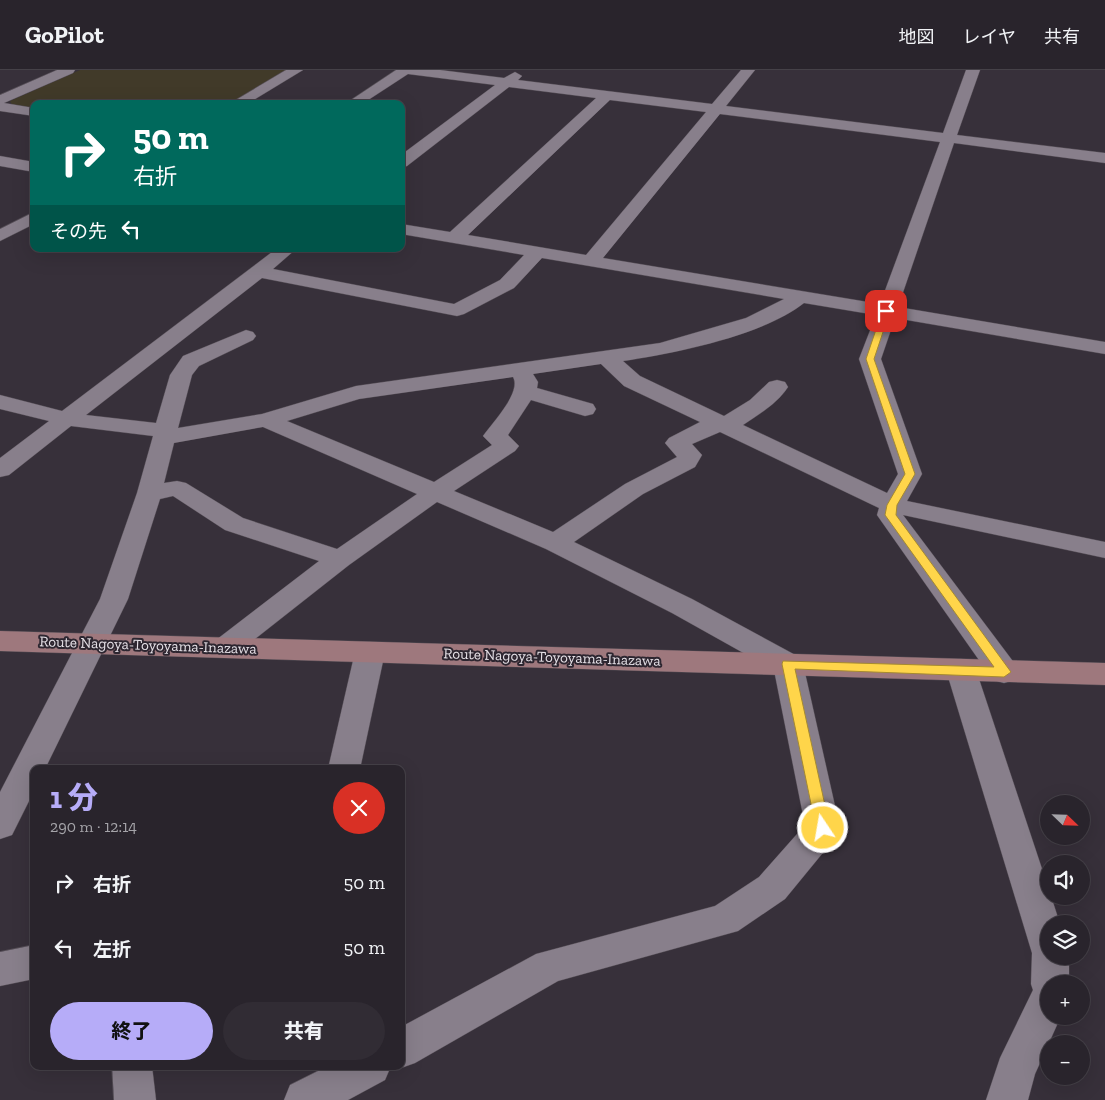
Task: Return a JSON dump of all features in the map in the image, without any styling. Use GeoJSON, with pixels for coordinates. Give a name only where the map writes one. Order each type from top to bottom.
{"type":"FeatureCollection","features":[{"type":"Feature","properties":{"kind":"main road","name":"Route Nagoya-Toyoyama-Inazawa"},"geometry":{"type":"LineString","coordinates":[[0,641],[1105,674]]}},
{"type":"Feature","properties":{"kind":"street"},"geometry":{"type":"LineString","coordinates":[[0,100],[68,70]]}},
{"type":"Feature","properties":{"kind":"street"},"geometry":{"type":"LineString","coordinates":[[243,100],[296,70]]}},
{"type":"Feature","properties":{"kind":"street"},"geometry":{"type":"LineString","coordinates":[[358,100],[405,70]]}},
{"type":"Feature","properties":{"kind":"street"},"geometry":{"type":"LineString","coordinates":[[409,70],[1105,158]]}},
{"type":"Feature","properties":{"kind":"street"},"geometry":{"type":"LineString","coordinates":[[405,159],[522,70]]}},
{"type":"Feature","properties":{"kind":"street"},"geometry":{"type":"LineString","coordinates":[[591,261],[748,70]]}},
{"type":"Feature","properties":{"kind":"street"},"geometry":{"type":"LineString","coordinates":[[973,70],[870,359],[910,474],[892,505],[890,515],[1004,672]]}},
{"type":"Feature","properties":{"kind":"street"},"geometry":{"type":"LineString","coordinates":[[454,238],[607,95]]}},
{"type":"Feature","properties":{"kind":"street"},"geometry":{"type":"LineString","coordinates":[[0,107],[30,111]]}},
{"type":"Feature","properties":{"kind":"street"},"geometry":{"type":"LineString","coordinates":[[2,161],[26,150]]}},
{"type":"Feature","properties":{"kind":"street"},"geometry":{"type":"LineString","coordinates":[[2,161],[30,166]]}},
{"type":"Feature","properties":{"kind":"street"},"geometry":{"type":"LineString","coordinates":[[0,236],[30,219]]}},
{"type":"Feature","properties":{"kind":"street"},"geometry":{"type":"LineString","coordinates":[[405,230],[1105,348]]}},
{"type":"Feature","properties":{"kind":"street"},"geometry":{"type":"LineString","coordinates":[[0,470],[283,252]]}},
{"type":"Feature","properties":{"kind":"street"},"geometry":{"type":"LineString","coordinates":[[257,271],[457,310],[507,284],[538,252]]}},
{"type":"Feature","properties":{"kind":"street"},"geometry":{"type":"LineString","coordinates":[[0,402],[66,419],[165,434],[265,420],[356,393],[662,349],[733,330],[790,306],[799,297]]}},
{"type":"Feature","properties":{"kind":"street"},"geometry":{"type":"LineString","coordinates":[[0,825],[114,599],[149,493],[181,375],[191,361],[246,336]]}},
{"type":"Feature","properties":{"kind":"street"},"geometry":{"type":"LineString","coordinates":[[605,356],[632,381],[892,505],[1105,550]]}},
{"type":"Feature","properties":{"kind":"street"},"geometry":{"type":"LineString","coordinates":[[136,365],[181,375]]}},
{"type":"Feature","properties":{"kind":"street"},"geometry":{"type":"LineString","coordinates":[[226,647],[340,559],[437,491],[508,446],[495,436],[526,392],[526,382],[520,370]]}},
{"type":"Feature","properties":{"kind":"street"},"geometry":{"type":"LineString","coordinates":[[555,542],[634,489],[686,462],[690,455],[677,443],[722,424],[758,405],[778,387]]}},
{"type":"Feature","properties":{"kind":"street"},"geometry":{"type":"LineString","coordinates":[[526,392],[585,409]]}},
{"type":"Feature","properties":{"kind":"street"},"geometry":{"type":"LineString","coordinates":[[265,420],[555,542],[682,606],[788,664],[823,828],[772,888],[725,920],[549,966],[405,1047]]}},
{"type":"Feature","properties":{"kind":"street"},"geometry":{"type":"LineString","coordinates":[[149,493],[177,488],[234,524],[340,559]]}},
{"type":"Feature","properties":{"kind":"street"},"geometry":{"type":"LineString","coordinates":[[345,765],[370,652]]}},
{"type":"Feature","properties":{"kind":"street"},"geometry":{"type":"LineString","coordinates":[[961,670],[1040,920]]}},
{"type":"Feature","properties":{"kind":"street"},"geometry":{"type":"LineString","coordinates":[[0,969],[30,963]]}},
{"type":"Feature","properties":{"kind":"street"},"geometry":{"type":"LineString","coordinates":[[1007,1100],[1015,1072],[1040,1018]]}},
{"type":"Feature","properties":{"kind":"street"},"geometry":{"type":"LineString","coordinates":[[132,1070],[134,1100]]}},
{"type":"Feature","properties":{"kind":"street"},"geometry":{"type":"LineString","coordinates":[[305,1100],[363,1070]]}},
{"type":"Feature","properties":{"kind":"shaded area"},"geometry":{"type":"Polygon","coordinates":[[[80,70],[293,70],[239,100],[30,100],[30,107],[12,105],[10,101],[80,70]]]}},
{"type":"Feature","properties":{"kind":"route"},"geometry":{"type":"LineString","coordinates":[[823,828],[788,664],[1004,672],[890,515],[892,505],[910,474],[870,359],[886,311]]}}]}
